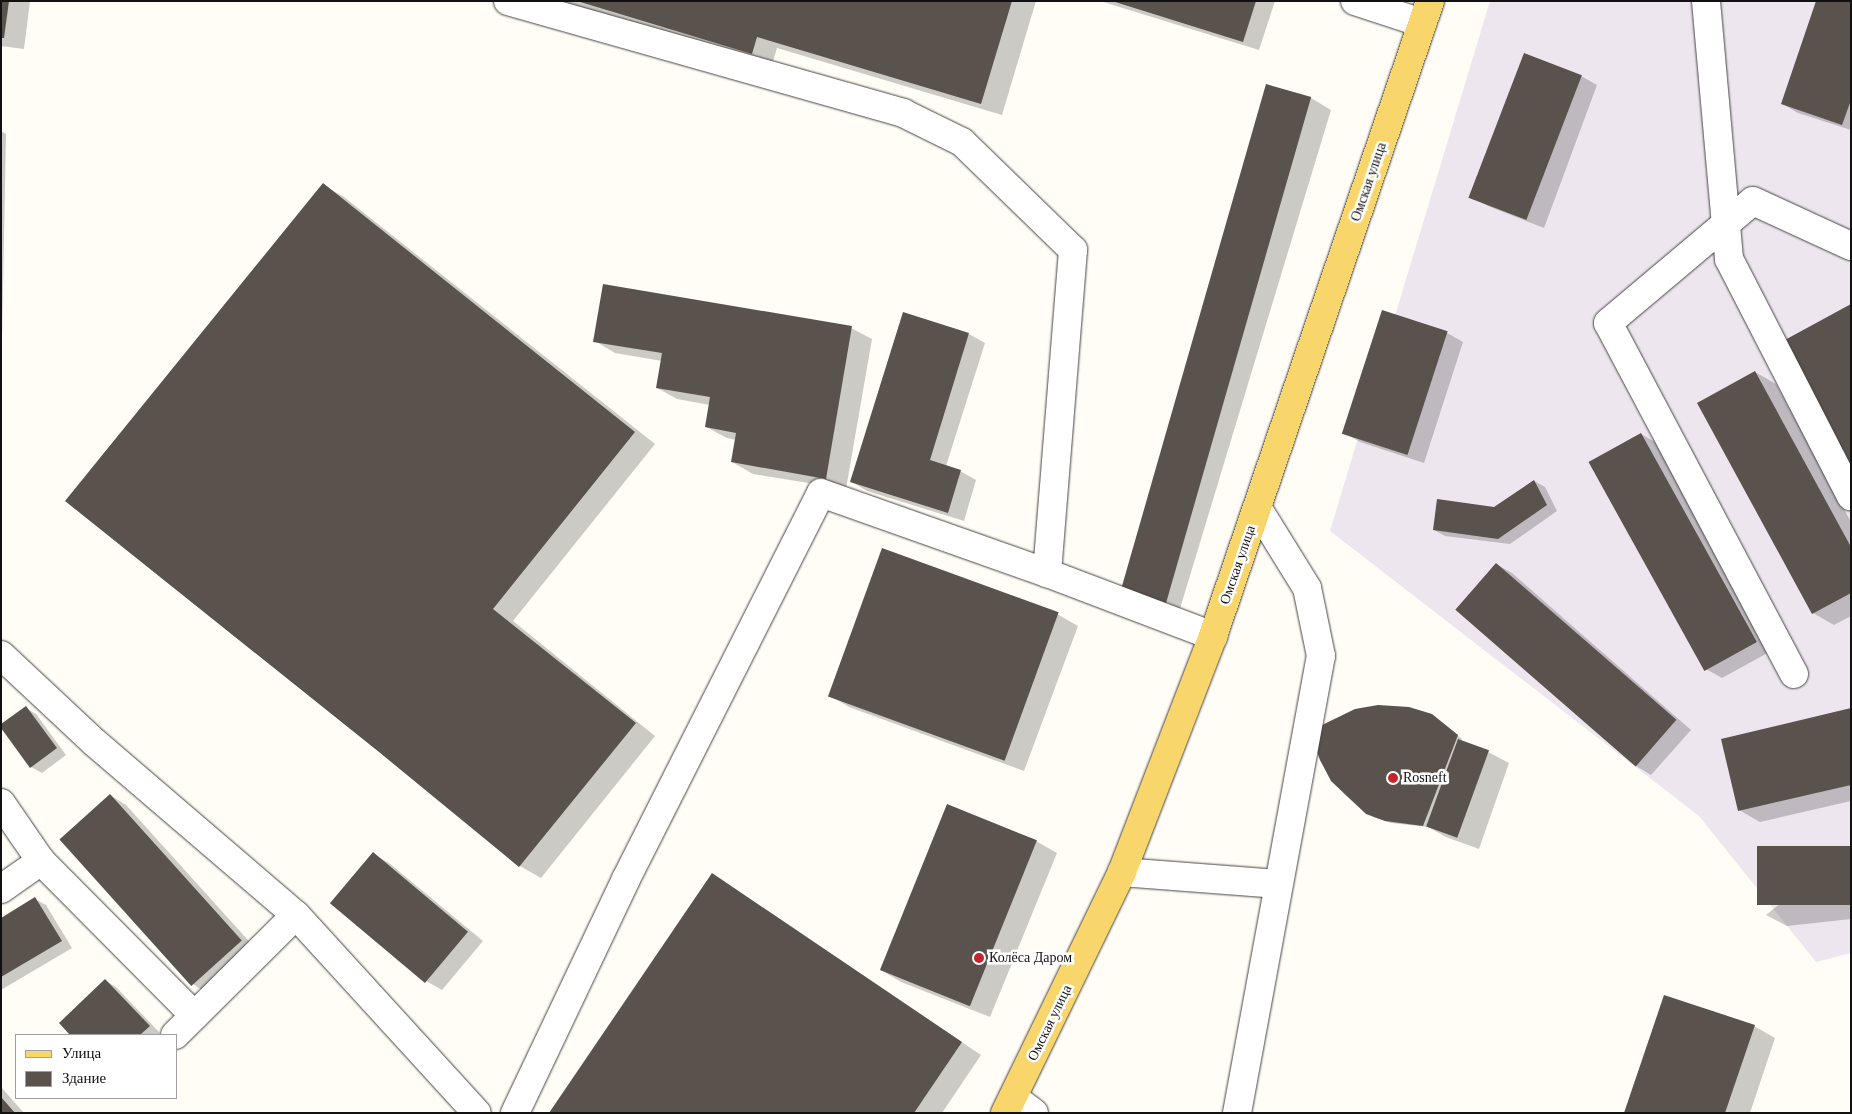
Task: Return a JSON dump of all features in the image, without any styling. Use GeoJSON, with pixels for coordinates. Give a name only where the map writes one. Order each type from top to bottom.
{"type":"FeatureCollection","features":[{"type":"Feature","properties":{"kind":"main road","name":"Омская улица"},"geometry":{"type":"LineString","coordinates":[[1018,1108],[1122,872],[1213,636],[1258,509],[1426,12]]}},
{"type":"Feature","properties":{"kind":"lane"},"geometry":{"type":"LineString","coordinates":[[508,1],[903,112],[962,142],[1073,250],[1047,573]]}},
{"type":"Feature","properties":{"kind":"lane"},"geometry":{"type":"LineString","coordinates":[[1355,1],[1426,12]]}},
{"type":"Feature","properties":{"kind":"lane"},"geometry":{"type":"LineString","coordinates":[[1706,1],[1729,259],[1851,496]]}},
{"type":"Feature","properties":{"kind":"lane"},"geometry":{"type":"LineString","coordinates":[[1794,674],[1608,323],[1753,201],[1851,246]]}},
{"type":"Feature","properties":{"kind":"lane"},"geometry":{"type":"LineString","coordinates":[[515,1113],[626,879],[821,493],[1047,573],[1213,636]]}},
{"type":"Feature","properties":{"kind":"lane"},"geometry":{"type":"LineString","coordinates":[[1238,1113],[1278,884],[1321,656],[1307,588],[1258,509]]}},
{"type":"Feature","properties":{"kind":"lane"},"geometry":{"type":"LineString","coordinates":[[1,655],[94,742],[296,915],[477,1113]]}},
{"type":"Feature","properties":{"kind":"lane"},"geometry":{"type":"LineString","coordinates":[[1,803],[41,861],[195,1016]]}},
{"type":"Feature","properties":{"kind":"lane"},"geometry":{"type":"LineString","coordinates":[[1,889],[41,861]]}},
{"type":"Feature","properties":{"kind":"lane"},"geometry":{"type":"LineString","coordinates":[[1122,872],[1278,884]]}},
{"type":"Feature","properties":{"kind":"lane"},"geometry":{"type":"LineString","coordinates":[[176,1034],[296,915]]}},
{"type":"Feature","properties":{"kind":"shaded area"},"geometry":{"type":"Polygon","coordinates":[[[1490,1],[1851,1],[1851,953],[1816,962],[1699,816],[1330,531],[1490,1]]]}},
{"type":"Feature","properties":{"kind":"building"},"geometry":{"type":"Polygon","coordinates":[[[1,1],[9,1],[4,38],[1,38],[1,1]]]}},
{"type":"Feature","properties":{"kind":"building"},"geometry":{"type":"Polygon","coordinates":[[[577,1],[1012,1],[981,104],[757,37],[752,54],[577,1]]]}},
{"type":"Feature","properties":{"kind":"building"},"geometry":{"type":"Polygon","coordinates":[[[1112,1],[1256,1],[1243,42],[1112,1]]]}},
{"type":"Feature","properties":{"kind":"building"},"geometry":{"type":"Polygon","coordinates":[[[1816,1],[1851,1],[1851,100],[1842,125],[1781,104],[1816,1]]]}},
{"type":"Feature","properties":{"kind":"building"},"geometry":{"type":"Polygon","coordinates":[[[1524,53],[1582,75],[1526,220],[1468,198],[1524,53]]]}},
{"type":"Feature","properties":{"kind":"building"},"geometry":{"type":"Polygon","coordinates":[[[1266,84],[1311,97],[1166,604],[1121,591],[1266,84]]]}},
{"type":"Feature","properties":{"kind":"building"},"geometry":{"type":"Polygon","coordinates":[[[323,183],[635,432],[493,609],[636,723],[519,867],[379,752],[65,501],[323,183]]]}},
{"type":"Feature","properties":{"kind":"building"},"geometry":{"type":"Polygon","coordinates":[[[603,284],[852,326],[826,479],[731,462],[736,433],[705,427],[710,397],[656,388],[662,353],[593,342],[603,284]]]}},
{"type":"Feature","properties":{"kind":"building"},"geometry":{"type":"Polygon","coordinates":[[[1851,304],[1851,467],[1783,341],[1851,304]]]}},
{"type":"Feature","properties":{"kind":"building"},"geometry":{"type":"Polygon","coordinates":[[[1382,310],[1448,331],[1407,455],[1342,434],[1382,310]]]}},
{"type":"Feature","properties":{"kind":"building"},"geometry":{"type":"Polygon","coordinates":[[[903,312],[969,333],[930,460],[961,470],[948,513],[850,482],[903,312]]]}},
{"type":"Feature","properties":{"kind":"building"},"geometry":{"type":"Polygon","coordinates":[[[1755,371],[1851,547],[1851,593],[1812,614],[1697,403],[1755,371]]]}},
{"type":"Feature","properties":{"kind":"building"},"geometry":{"type":"Polygon","coordinates":[[[1641,433],[1757,642],[1704,671],[1589,462],[1641,433]]]}},
{"type":"Feature","properties":{"kind":"building"},"geometry":{"type":"Polygon","coordinates":[[[1534,480],[1547,505],[1498,539],[1433,530],[1437,499],[1494,507],[1534,480]]]}},
{"type":"Feature","properties":{"kind":"building"},"geometry":{"type":"Polygon","coordinates":[[[882,548],[1059,612],[1005,761],[828,696],[882,548]]]}},
{"type":"Feature","properties":{"kind":"building"},"geometry":{"type":"Polygon","coordinates":[[[1496,563],[1676,720],[1636,767],[1455,610],[1496,563]]]}},
{"type":"Feature","properties":{"kind":"building"},"geometry":{"type":"Polygon","coordinates":[[[1378,705],[1409,707],[1432,714],[1458,735],[1423,826],[1385,821],[1366,814],[1331,781],[1320,760],[1313,741],[1318,727],[1355,709],[1378,705]]]}},
{"type":"Feature","properties":{"kind":"building"},"geometry":{"type":"Polygon","coordinates":[[[26,706],[57,748],[30,768],[1,728],[1,724],[26,706]]]}},
{"type":"Feature","properties":{"kind":"building"},"geometry":{"type":"Polygon","coordinates":[[[1851,708],[1851,785],[1738,811],[1721,739],[1851,708]]]}},
{"type":"Feature","properties":{"kind":"building"},"geometry":{"type":"Polygon","coordinates":[[[1458,739],[1489,750],[1457,838],[1426,826],[1458,739]]]}},
{"type":"Feature","properties":{"kind":"building"},"geometry":{"type":"Polygon","coordinates":[[[110,794],[242,940],[191,986],[59,840],[110,794]]]}},
{"type":"Feature","properties":{"kind":"building"},"geometry":{"type":"Polygon","coordinates":[[[947,804],[1037,840],[970,1006],[880,970],[947,804]]]}},
{"type":"Feature","properties":{"kind":"building"},"geometry":{"type":"Polygon","coordinates":[[[1757,846],[1851,846],[1851,905],[1757,905],[1757,846]]]}},
{"type":"Feature","properties":{"kind":"building"},"geometry":{"type":"Polygon","coordinates":[[[373,852],[468,932],[425,983],[330,903],[373,852]]]}},
{"type":"Feature","properties":{"kind":"building"},"geometry":{"type":"Polygon","coordinates":[[[712,873],[962,1042],[914,1113],[549,1113],[712,873]]]}},
{"type":"Feature","properties":{"kind":"building"},"geometry":{"type":"Polygon","coordinates":[[[35,897],[62,941],[1,977],[1,918],[35,897]]]}},
{"type":"Feature","properties":{"kind":"building"},"geometry":{"type":"Polygon","coordinates":[[[105,979],[150,1026],[141,1034],[69,1034],[59,1023],[105,979]]]}},
{"type":"Feature","properties":{"kind":"building"},"geometry":{"type":"Polygon","coordinates":[[[1664,995],[1755,1025],[1725,1113],[1624,1113],[1664,995]]]}},
{"type":"Feature","properties":{"kind":"building"},"geometry":{"type":"Polygon","coordinates":[[[1,1097],[15,1113],[1,1113],[1,1097]]]}},
{"type":"Feature","properties":{"kind":"place","name":"Rosneft"},"geometry":{"type":"Point","coordinates":[1393,778]}},
{"type":"Feature","properties":{"kind":"place","name":"Колёса Даром"},"geometry":{"type":"Point","coordinates":[979,958]}}]}
